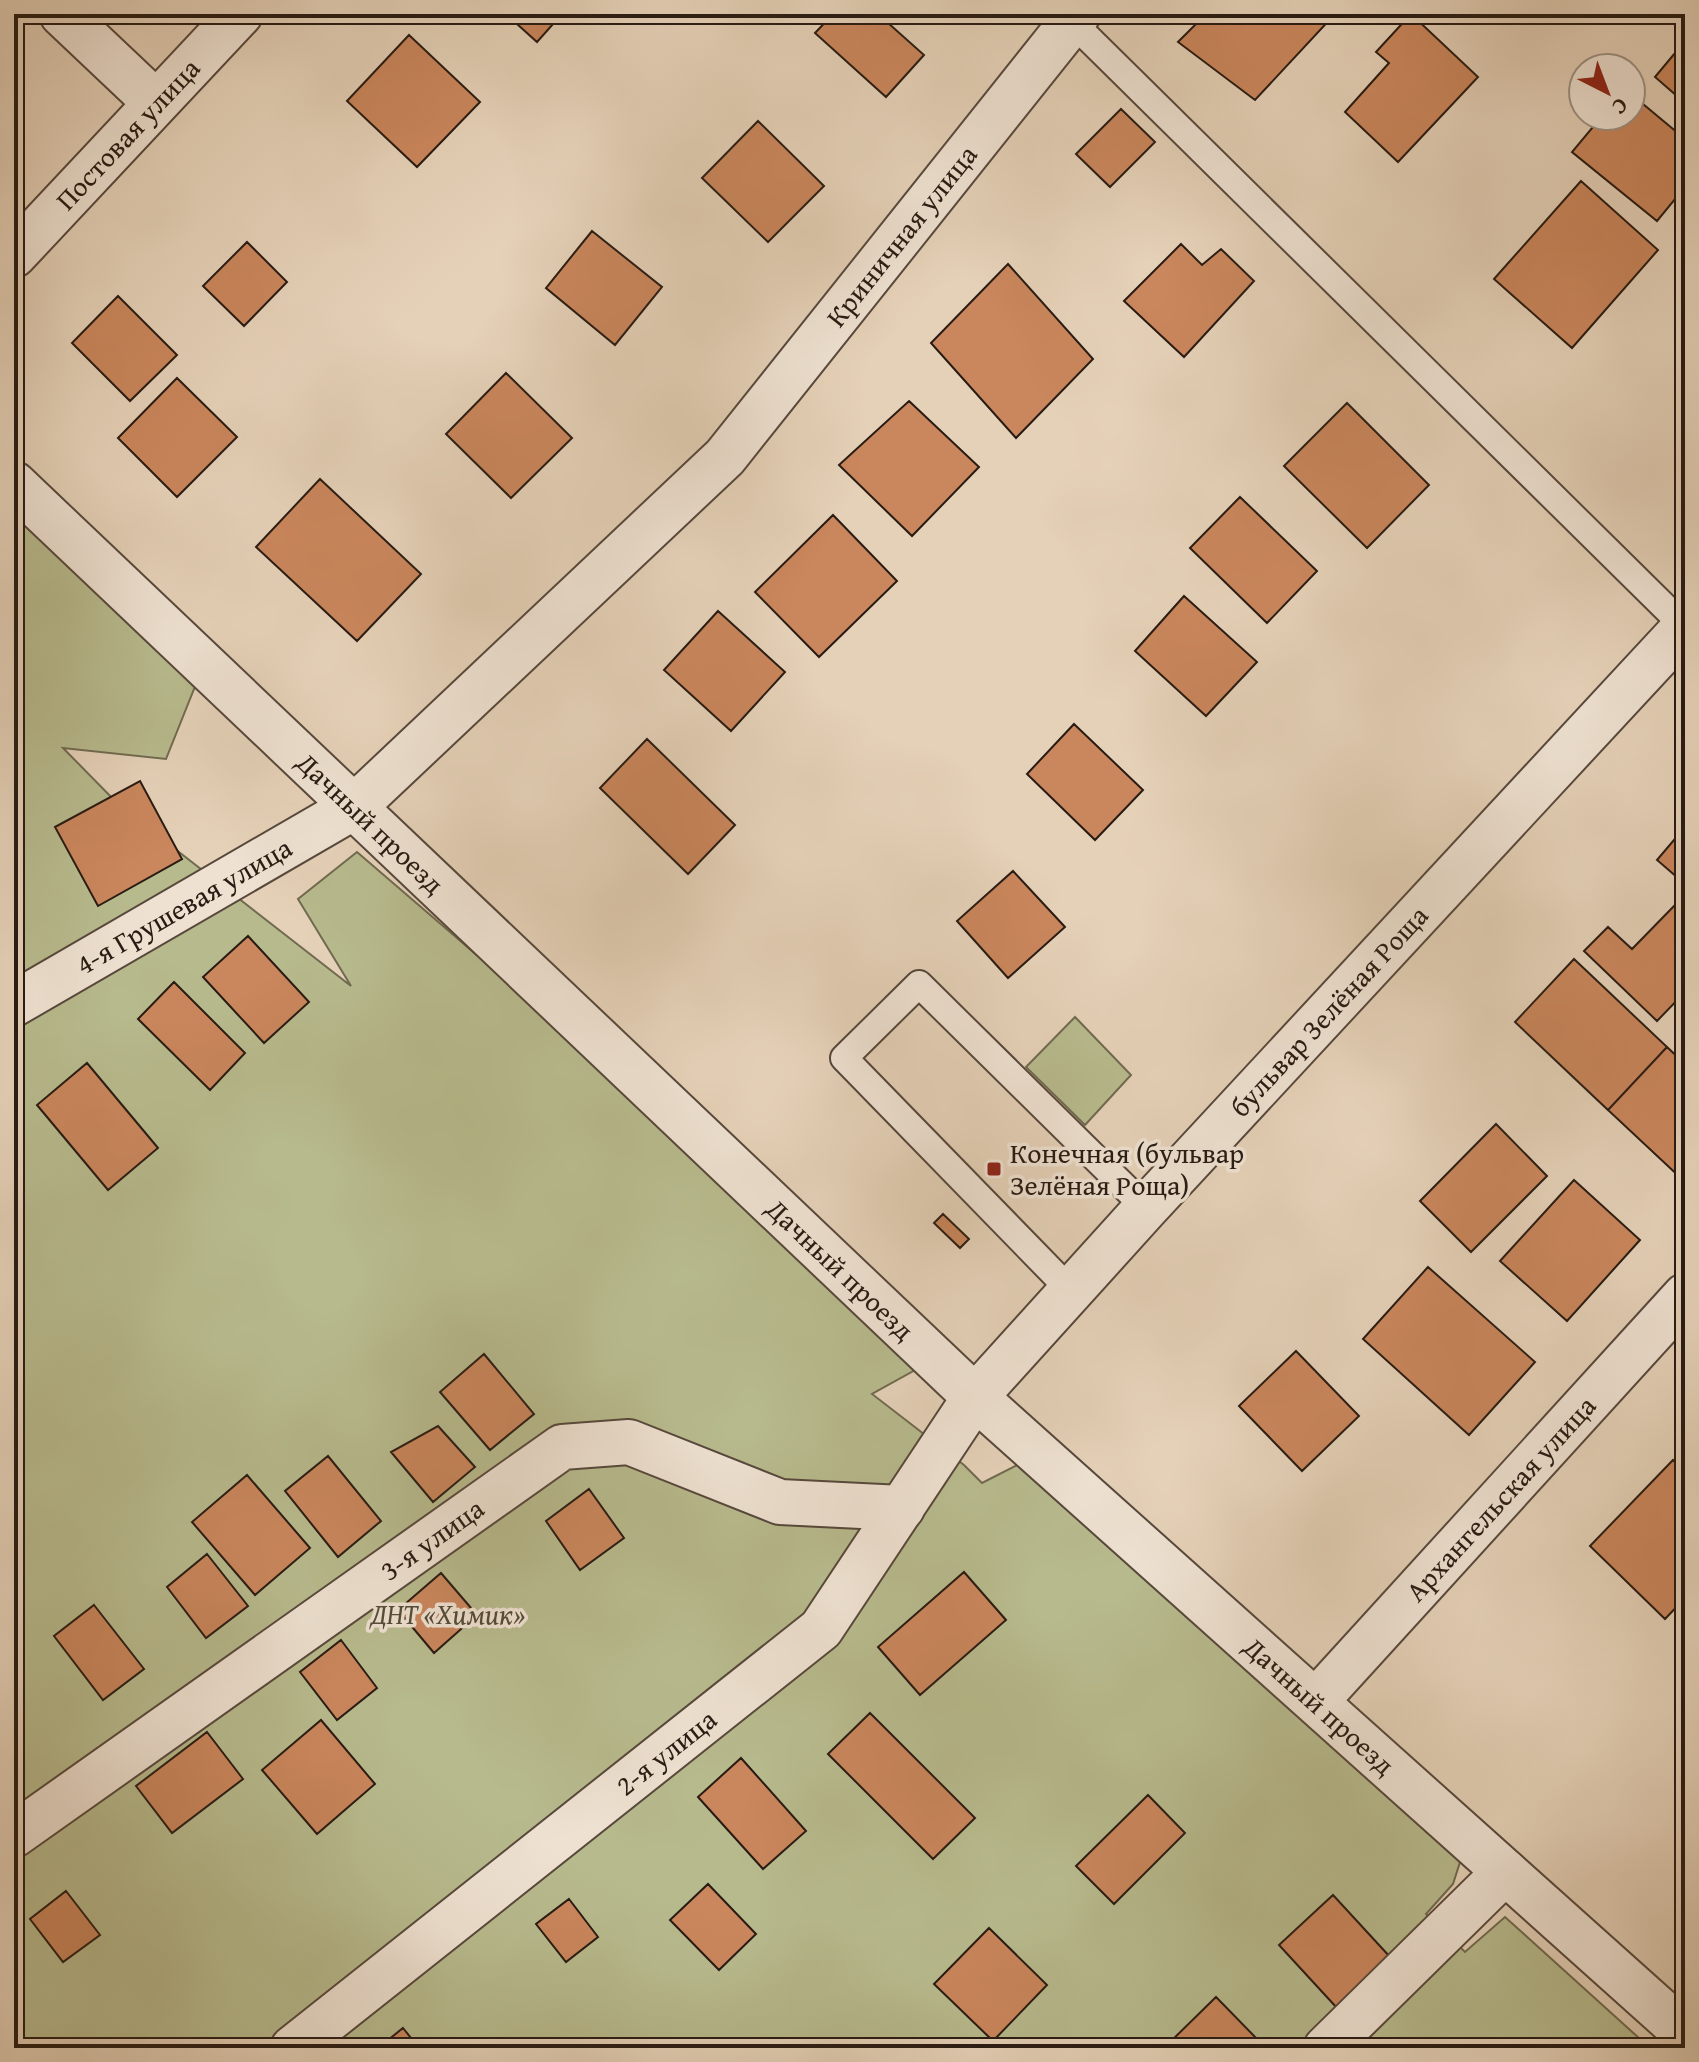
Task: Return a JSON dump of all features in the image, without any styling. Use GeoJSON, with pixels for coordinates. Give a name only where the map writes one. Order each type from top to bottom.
{"type":"FeatureCollection","features":[{"type":"Feature","properties":{"kind":"street"},"geometry":{"type":"LineString","coordinates":[[62,14],[155,102]]}},
{"type":"Feature","properties":{"kind":"street","name":"Постовая улица"},"geometry":{"type":"LineString","coordinates":[[14,255],[240,14]]}},
{"type":"Feature","properties":{"kind":"street","name":"Криничная улица"},"geometry":{"type":"LineString","coordinates":[[354,807],[725,457],[1074,17]]}},
{"type":"Feature","properties":{"kind":"street","name":"Дачный проезд"},"geometry":{"type":"LineString","coordinates":[[14,484],[975,1397],[1685,2033]]}},
{"type":"Feature","properties":{"kind":"street","name":"бульвар Зелёная Роща"},"geometry":{"type":"LineString","coordinates":[[975,1397],[1146,1208],[1685,627]]}},
{"type":"Feature","properties":{"kind":"street","name":"4-я Грушевая улица"},"geometry":{"type":"LineString","coordinates":[[14,1004],[354,807]]}},
{"type":"Feature","properties":{"kind":"street","name":"Архангельская улица"},"geometry":{"type":"LineString","coordinates":[[1316,1701],[1685,1296]]}},
{"type":"Feature","properties":{"kind":"street","name":"2-я улица"},"geometry":{"type":"LineString","coordinates":[[293,2048],[821,1629],[975,1397]]}},
{"type":"Feature","properties":{"kind":"street","name":"3-я улица"},"geometry":{"type":"LineString","coordinates":[[14,1835],[562,1447],[629,1442],[780,1502],[902,1508]]}},
{"type":"Feature","properties":{"kind":"street"},"geometry":{"type":"LineString","coordinates":[[1326,2048],[1505,1872]]}},
{"type":"Feature","properties":{"kind":"lane"},"geometry":{"type":"LineString","coordinates":[[1074,17],[1685,627]]}},
{"type":"Feature","properties":{"kind":"lane"},"geometry":{"type":"LineString","coordinates":[[1071,1291],[844,1058],[919,984],[1146,1208]]}},
{"type":"Feature","properties":{"kind":"green space","name":"ДНТ «Химик»"},"geometry":{"type":"Polygon","coordinates":[[[14,499],[200,674],[166,759],[63,748],[120,806],[351,986],[298,899],[357,852],[922,1338],[926,1364],[872,1394],[964,1465],[982,1483],[1033,1457],[1461,1859],[1453,1884],[1426,1914],[1465,1952],[1505,1917],[1650,2048],[14,2048],[14,499]]]}},
{"type":"Feature","properties":{"kind":"green space"},"geometry":{"type":"Polygon","coordinates":[[[1075,1017],[1131,1075],[1085,1125],[1026,1067],[1075,1017]]]}},
{"type":"Feature","properties":{"kind":"building"},"geometry":{"type":"Polygon","coordinates":[[[506,14],[562,14],[537,42],[506,14]]]}},
{"type":"Feature","properties":{"kind":"building"},"geometry":{"type":"Polygon","coordinates":[[[833,14],[878,14],[924,55],[886,97],[815,33],[833,14]]]}},
{"type":"Feature","properties":{"kind":"building"},"geometry":{"type":"Polygon","coordinates":[[[1206,14],[1335,14],[1255,100],[1178,42],[1206,14]]]}},
{"type":"Feature","properties":{"kind":"building"},"geometry":{"type":"Polygon","coordinates":[[[1411,14],[1478,77],[1398,162],[1345,112],[1389,63],[1376,52],[1411,14]]]}},
{"type":"Feature","properties":{"kind":"building"},"geometry":{"type":"Polygon","coordinates":[[[409,35],[480,102],[417,167],[347,101],[409,35]]]}},
{"type":"Feature","properties":{"kind":"building"},"geometry":{"type":"Polygon","coordinates":[[[1685,41],[1685,103],[1655,77],[1685,41]]]}},
{"type":"Feature","properties":{"kind":"building"},"geometry":{"type":"Polygon","coordinates":[[[1647,107],[1685,139],[1685,187],[1657,221],[1572,152],[1589,132],[1647,132],[1647,107]]]}},
{"type":"Feature","properties":{"kind":"building"},"geometry":{"type":"Polygon","coordinates":[[[1121,109],[1155,142],[1110,187],[1076,154],[1121,109]]]}},
{"type":"Feature","properties":{"kind":"building"},"geometry":{"type":"Polygon","coordinates":[[[758,121],[824,186],[768,242],[702,178],[758,121]]]}},
{"type":"Feature","properties":{"kind":"building"},"geometry":{"type":"Polygon","coordinates":[[[1581,181],[1658,250],[1572,348],[1494,279],[1581,181]]]}},
{"type":"Feature","properties":{"kind":"building"},"geometry":{"type":"Polygon","coordinates":[[[592,231],[662,287],[615,345],[546,288],[592,231]]]}},
{"type":"Feature","properties":{"kind":"building"},"geometry":{"type":"Polygon","coordinates":[[[247,242],[287,282],[244,326],[203,286],[247,242]]]}},
{"type":"Feature","properties":{"kind":"building"},"geometry":{"type":"Polygon","coordinates":[[[1181,244],[1202,265],[1221,249],[1254,281],[1184,357],[1124,301],[1181,244]]]}},
{"type":"Feature","properties":{"kind":"building"},"geometry":{"type":"Polygon","coordinates":[[[1008,264],[1093,359],[1016,438],[931,343],[1008,264]]]}},
{"type":"Feature","properties":{"kind":"building"},"geometry":{"type":"Polygon","coordinates":[[[118,296],[177,355],[130,401],[72,343],[118,296]]]}},
{"type":"Feature","properties":{"kind":"building"},"geometry":{"type":"Polygon","coordinates":[[[506,373],[572,438],[511,498],[446,434],[506,373]]]}},
{"type":"Feature","properties":{"kind":"building"},"geometry":{"type":"Polygon","coordinates":[[[177,378],[237,437],[177,497],[118,438],[177,378]]]}},
{"type":"Feature","properties":{"kind":"building"},"geometry":{"type":"Polygon","coordinates":[[[909,401],[979,467],[912,536],[839,465],[909,401]]]}},
{"type":"Feature","properties":{"kind":"building"},"geometry":{"type":"Polygon","coordinates":[[[1347,403],[1429,485],[1367,548],[1284,466],[1347,403]]]}},
{"type":"Feature","properties":{"kind":"building"},"geometry":{"type":"Polygon","coordinates":[[[320,479],[421,574],[357,641],[256,547],[320,479]]]}},
{"type":"Feature","properties":{"kind":"building"},"geometry":{"type":"Polygon","coordinates":[[[1240,497],[1317,571],[1267,623],[1190,548],[1240,497]]]}},
{"type":"Feature","properties":{"kind":"building"},"geometry":{"type":"Polygon","coordinates":[[[833,515],[897,581],[819,657],[755,592],[833,515]]]}},
{"type":"Feature","properties":{"kind":"building"},"geometry":{"type":"Polygon","coordinates":[[[1184,596],[1257,662],[1206,716],[1135,651],[1184,596]]]}},
{"type":"Feature","properties":{"kind":"building"},"geometry":{"type":"Polygon","coordinates":[[[718,611],[785,672],[731,731],[664,670],[718,611]]]}},
{"type":"Feature","properties":{"kind":"building"},"geometry":{"type":"Polygon","coordinates":[[[1074,724],[1143,790],[1095,840],[1027,774],[1074,724]]]}},
{"type":"Feature","properties":{"kind":"building"},"geometry":{"type":"Polygon","coordinates":[[[647,739],[735,825],[688,874],[600,788],[647,739]]]}},
{"type":"Feature","properties":{"kind":"building"},"geometry":{"type":"Polygon","coordinates":[[[140,781],[182,859],[98,906],[55,827],[140,781]]]}},
{"type":"Feature","properties":{"kind":"building"},"geometry":{"type":"Polygon","coordinates":[[[1685,827],[1685,884],[1657,860],[1685,827]]]}},
{"type":"Feature","properties":{"kind":"building"},"geometry":{"type":"Polygon","coordinates":[[[1013,871],[1065,927],[1008,978],[957,921],[1013,871]]]}},
{"type":"Feature","properties":{"kind":"building"},"geometry":{"type":"Polygon","coordinates":[[[1676,904],[1685,913],[1685,992],[1657,1021],[1584,951],[1608,927],[1632,949],[1676,904]]]}},
{"type":"Feature","properties":{"kind":"building"},"geometry":{"type":"Polygon","coordinates":[[[248,936],[309,1002],[264,1043],[203,977],[248,936]]]}},
{"type":"Feature","properties":{"kind":"building"},"geometry":{"type":"Polygon","coordinates":[[[1574,959],[1667,1047],[1608,1110],[1515,1022],[1574,959]]]}},
{"type":"Feature","properties":{"kind":"building"},"geometry":{"type":"Polygon","coordinates":[[[174,982],[245,1053],[210,1090],[138,1019],[174,982]]]}},
{"type":"Feature","properties":{"kind":"building"},"geometry":{"type":"Polygon","coordinates":[[[1667,1047],[1685,1064],[1685,1182],[1608,1110],[1667,1047]]]}},
{"type":"Feature","properties":{"kind":"building"},"geometry":{"type":"Polygon","coordinates":[[[87,1063],[158,1148],[108,1190],[37,1105],[87,1063]]]}},
{"type":"Feature","properties":{"kind":"building"},"geometry":{"type":"Polygon","coordinates":[[[1496,1124],[1547,1176],[1471,1252],[1420,1201],[1496,1124]]]}},
{"type":"Feature","properties":{"kind":"building"},"geometry":{"type":"Polygon","coordinates":[[[1574,1180],[1640,1240],[1567,1321],[1500,1261],[1574,1180]]]}},
{"type":"Feature","properties":{"kind":"building"},"geometry":{"type":"Polygon","coordinates":[[[943,1214],[969,1239],[960,1248],[934,1223],[943,1214]]]}},
{"type":"Feature","properties":{"kind":"building"},"geometry":{"type":"Polygon","coordinates":[[[1428,1267],[1535,1362],[1469,1435],[1363,1339],[1428,1267]]]}},
{"type":"Feature","properties":{"kind":"building"},"geometry":{"type":"Polygon","coordinates":[[[1296,1351],[1359,1416],[1302,1471],[1239,1406],[1296,1351]]]}},
{"type":"Feature","properties":{"kind":"building"},"geometry":{"type":"Polygon","coordinates":[[[484,1354],[534,1414],[490,1450],[440,1392],[484,1354]]]}},
{"type":"Feature","properties":{"kind":"building"},"geometry":{"type":"Polygon","coordinates":[[[438,1426],[475,1467],[433,1502],[391,1452],[438,1426]]]}},
{"type":"Feature","properties":{"kind":"building"},"geometry":{"type":"Polygon","coordinates":[[[328,1456],[381,1521],[338,1557],[285,1491],[328,1456]]]}},
{"type":"Feature","properties":{"kind":"building"},"geometry":{"type":"Polygon","coordinates":[[[1673,1460],[1685,1471],[1685,1598],[1665,1619],[1590,1546],[1673,1460]]]}},
{"type":"Feature","properties":{"kind":"building"},"geometry":{"type":"Polygon","coordinates":[[[247,1475],[310,1548],[255,1595],[192,1522],[247,1475]]]}},
{"type":"Feature","properties":{"kind":"building"},"geometry":{"type":"Polygon","coordinates":[[[589,1489],[624,1538],[580,1570],[546,1521],[589,1489]]]}},
{"type":"Feature","properties":{"kind":"building"},"geometry":{"type":"Polygon","coordinates":[[[207,1554],[248,1606],[206,1638],[167,1587],[207,1554]]]}},
{"type":"Feature","properties":{"kind":"building"},"geometry":{"type":"Polygon","coordinates":[[[964,1572],[1006,1620],[920,1695],[878,1647],[964,1572]]]}},
{"type":"Feature","properties":{"kind":"building"},"geometry":{"type":"Polygon","coordinates":[[[441,1573],[477,1615],[434,1653],[398,1610],[441,1573]]]}},
{"type":"Feature","properties":{"kind":"building"},"geometry":{"type":"Polygon","coordinates":[[[94,1605],[144,1669],[103,1700],[54,1636],[94,1605]]]}},
{"type":"Feature","properties":{"kind":"building"},"geometry":{"type":"Polygon","coordinates":[[[341,1640],[377,1688],[337,1720],[300,1672],[341,1640]]]}},
{"type":"Feature","properties":{"kind":"building"},"geometry":{"type":"Polygon","coordinates":[[[870,1713],[975,1818],[933,1859],[828,1754],[870,1713]]]}},
{"type":"Feature","properties":{"kind":"building"},"geometry":{"type":"Polygon","coordinates":[[[321,1720],[375,1784],[317,1834],[262,1770],[321,1720]]]}},
{"type":"Feature","properties":{"kind":"building"},"geometry":{"type":"Polygon","coordinates":[[[207,1732],[243,1779],[172,1833],[136,1786],[207,1732]]]}},
{"type":"Feature","properties":{"kind":"building"},"geometry":{"type":"Polygon","coordinates":[[[741,1758],[806,1831],[763,1869],[698,1797],[741,1758]]]}},
{"type":"Feature","properties":{"kind":"building"},"geometry":{"type":"Polygon","coordinates":[[[1148,1795],[1185,1833],[1114,1904],[1076,1866],[1148,1795]]]}},
{"type":"Feature","properties":{"kind":"building"},"geometry":{"type":"Polygon","coordinates":[[[708,1884],[756,1934],[719,1970],[670,1920],[708,1884]]]}},
{"type":"Feature","properties":{"kind":"building"},"geometry":{"type":"Polygon","coordinates":[[[66,1891],[100,1935],[63,1962],[30,1919],[66,1891]]]}},
{"type":"Feature","properties":{"kind":"building"},"geometry":{"type":"Polygon","coordinates":[[[1333,1895],[1391,1958],[1337,2008],[1279,1945],[1333,1895]]]}},
{"type":"Feature","properties":{"kind":"building"},"geometry":{"type":"Polygon","coordinates":[[[569,1899],[598,1937],[566,1962],[536,1924],[569,1899]]]}},
{"type":"Feature","properties":{"kind":"building"},"geometry":{"type":"Polygon","coordinates":[[[989,1928],[1047,1985],[993,2041],[934,1984],[989,1928]]]}},
{"type":"Feature","properties":{"kind":"building"},"geometry":{"type":"Polygon","coordinates":[[[1216,1997],[1260,2042],[1254,2048],[1164,2048],[1216,1997]]]}},
{"type":"Feature","properties":{"kind":"building"},"geometry":{"type":"Polygon","coordinates":[[[403,2028],[419,2048],[378,2048],[403,2028]]]}},
{"type":"Feature","properties":{"kind":"place","name":"Конечная (бульвар Зелёная Роща)"},"geometry":{"type":"Point","coordinates":[994,1169]}}]}
